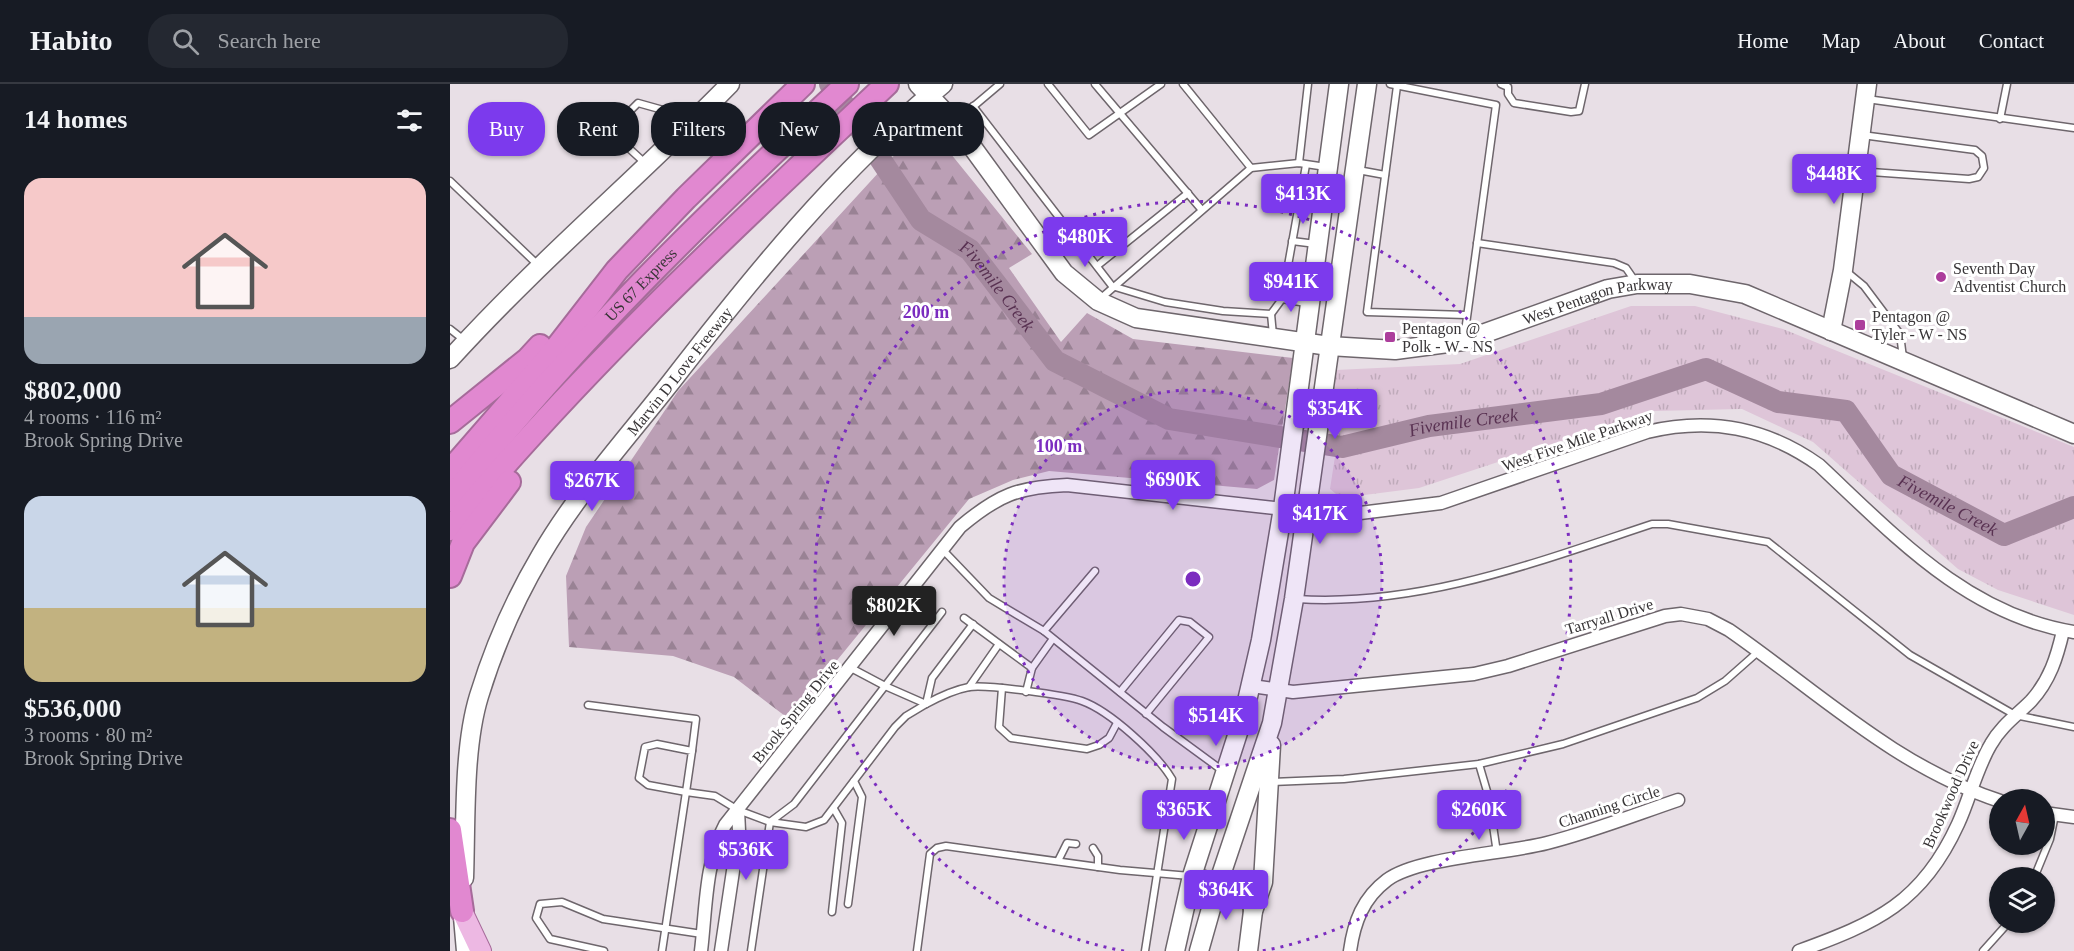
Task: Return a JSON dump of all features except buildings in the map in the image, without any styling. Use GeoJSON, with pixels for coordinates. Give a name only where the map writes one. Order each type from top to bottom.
{"type":"FeatureCollection","features":[{"type":"Feature","properties":{"kind":"highway"},"geometry":{"type":"LineString","coordinates":[[450,422],[528,359],[576,305],[617,270],[803,84]]}},
{"type":"Feature","properties":{"kind":"highway","name":"US 67 Express"},"geometry":{"type":"LineString","coordinates":[[450,500],[482,459],[574,356],[722,201],[847,84]]}},
{"type":"Feature","properties":{"kind":"highway"},"geometry":{"type":"LineString","coordinates":[[450,529],[497,473],[608,355],[887,84]]}},
{"type":"Feature","properties":{"kind":"highway"},"geometry":{"type":"LineString","coordinates":[[450,471],[551,355],[617,270]]}},
{"type":"Feature","properties":{"kind":"highway"},"geometry":{"type":"LineString","coordinates":[[450,576],[463,543],[479,520],[608,355]]}},
{"type":"Feature","properties":{"kind":"highway"},"geometry":{"type":"LineString","coordinates":[[450,830],[462,910]]}},
{"type":"Feature","properties":{"kind":"main road"},"geometry":{"type":"LineString","coordinates":[[712,102],[730,84]]}},
{"type":"Feature","properties":{"kind":"main road"},"geometry":{"type":"LineString","coordinates":[[1175,951],[1192,876],[1252,686],[1283,507],[1339,84]]}},
{"type":"Feature","properties":{"kind":"main road"},"geometry":{"type":"LineString","coordinates":[[1200,951],[1218,884],[1272,723],[1294,599],[1367,84]]}},
{"type":"Feature","properties":{"kind":"main road","name":"Marvin D Love Freeway"},"geometry":{"type":"LineString","coordinates":[[466,951],[462,910],[470,743],[478,699],[493,654],[517,599],[541,554],[569,513],[724,312],[848,172],[910,112],[930,88]]}},
{"type":"Feature","properties":{"kind":"main road","name":"West Pentagon Parkway"},"geometry":{"type":"LineString","coordinates":[[930,88],[940,102]]}},
{"type":"Feature","properties":{"kind":"main road"},"geometry":{"type":"LineString","coordinates":[[1831,331],[1843,270],[1866,91]]}},
{"type":"Feature","properties":{"kind":"main road"},"geometry":{"type":"LineString","coordinates":[[450,359],[539,267],[658,156]]}},
{"type":"Feature","properties":{"kind":"main road","name":"West Pentagon Parkway"},"geometry":{"type":"LineString","coordinates":[[979,156],[1064,273],[1098,301],[1136,318],[1329,346],[1395,350],[1463,341],[1582,296],[1637,284],[1690,284],[1719,287],[1745,294],[2074,434]]}},
{"type":"Feature","properties":{"kind":"main road"},"geometry":{"type":"LineString","coordinates":[[1329,168],[1355,170]]}},
{"type":"Feature","properties":{"kind":"main road"},"geometry":{"type":"LineString","coordinates":[[1248,951],[1253,911],[1263,882],[1271,782],[1272,723]]}},
{"type":"Feature","properties":{"kind":"main road"},"geometry":{"type":"LineString","coordinates":[[1192,876],[1246,894],[1252,900],[1253,911]]}},
{"type":"Feature","properties":{"kind":"main road"},"geometry":{"type":"LineString","coordinates":[[462,910],[481,951]]}},
{"type":"Feature","properties":{"kind":"street","name":"West Five Mile Parkway"},"geometry":{"type":"LineString","coordinates":[[1067,485],[1306,511],[1360,513],[1441,503],[1647,432],[1677,425],[1724,425],[1767,435],[1800,451],[1819,465],[1943,576],[2001,610],[2068,632]]}},
{"type":"Feature","properties":{"kind":"street","name":"Brook Spring Drive"},"geometry":{"type":"LineString","coordinates":[[701,951],[716,842],[738,810],[942,549],[974,515],[1003,496],[1032,486],[1067,485]]}},
{"type":"Feature","properties":{"kind":"street","name":"Tarryall Drive"},"geometry":{"type":"LineString","coordinates":[[1252,686],[1278,690],[1322,690],[1474,674],[1508,666],[1646,620],[1681,614],[1708,619],[1759,651],[1888,747],[1924,770],[1989,797]]}},
{"type":"Feature","properties":{"kind":"street","name":"Brookwood Drive"},"geometry":{"type":"LineString","coordinates":[[1799,951],[1858,929],[1887,914],[1929,875],[1944,852],[1992,742],[2048,679],[2068,632]]}},
{"type":"Feature","properties":{"kind":"street","name":"Channing Circle"},"geometry":{"type":"LineString","coordinates":[[1350,951],[1358,916],[1371,893],[1389,878],[1412,867],[1497,854],[1556,841],[1677,800]]}},
{"type":"Feature","properties":{"kind":"street"},"geometry":{"type":"LineString","coordinates":[[721,951],[739,831],[738,810]]}},
{"type":"Feature","properties":{"kind":"street"},"geometry":{"type":"LineString","coordinates":[[2055,815],[2074,817]]}},
{"type":"Feature","properties":{"kind":"lane"},"geometry":{"type":"LineString","coordinates":[[978,102],[1000,84]]}},
{"type":"Feature","properties":{"kind":"lane"},"geometry":{"type":"LineString","coordinates":[[1048,84],[1089,135],[1161,84]]}},
{"type":"Feature","properties":{"kind":"lane"},"geometry":{"type":"LineString","coordinates":[[1095,84],[1202,209]]}},
{"type":"Feature","properties":{"kind":"lane"},"geometry":{"type":"LineString","coordinates":[[1183,84],[1251,168]]}},
{"type":"Feature","properties":{"kind":"lane"},"geometry":{"type":"LineString","coordinates":[[1274,339],[1271,314],[1282,299],[1292,242],[1303,164],[1308,84]]}},
{"type":"Feature","properties":{"kind":"lane"},"geometry":{"type":"LineString","coordinates":[[1506,85],[1508,94],[1514,102],[1575,112],[1581,107],[1585,84]]}},
{"type":"Feature","properties":{"kind":"lane"},"geometry":{"type":"LineString","coordinates":[[2000,118],[2007,84]]}},
{"type":"Feature","properties":{"kind":"lane"},"geometry":{"type":"LineString","coordinates":[[1463,341],[1496,105],[1393,85],[1385,175],[1367,312],[1466,315]]}},
{"type":"Feature","properties":{"kind":"lane"},"geometry":{"type":"LineString","coordinates":[[1866,91],[2000,118],[2074,128]]}},
{"type":"Feature","properties":{"kind":"lane"},"geometry":{"type":"LineString","coordinates":[[648,165],[610,131],[639,103],[651,106]]}},
{"type":"Feature","properties":{"kind":"lane"},"geometry":{"type":"LineString","coordinates":[[984,120],[1112,286],[1165,302],[1223,311],[1271,314]]}},
{"type":"Feature","properties":{"kind":"lane"},"geometry":{"type":"LineString","coordinates":[[1856,171],[1969,179],[1978,177],[1984,168],[1982,156],[1975,150],[1861,135]]}},
{"type":"Feature","properties":{"kind":"lane"},"geometry":{"type":"LineString","coordinates":[[1098,301],[1112,286],[1251,168],[1303,164],[1329,168]]}},
{"type":"Feature","properties":{"kind":"lane"},"geometry":{"type":"LineString","coordinates":[[1355,170],[1385,175]]}},
{"type":"Feature","properties":{"kind":"lane"},"geometry":{"type":"LineString","coordinates":[[450,181],[539,267]]}},
{"type":"Feature","properties":{"kind":"lane"},"geometry":{"type":"LineString","coordinates":[[1097,266],[1188,193]]}},
{"type":"Feature","properties":{"kind":"lane"},"geometry":{"type":"LineString","coordinates":[[1292,242],[1318,244]]}},
{"type":"Feature","properties":{"kind":"lane"},"geometry":{"type":"LineString","coordinates":[[1477,243],[1614,262],[1626,268],[1637,284]]}},
{"type":"Feature","properties":{"kind":"lane"},"geometry":{"type":"LineString","coordinates":[[1843,270],[1864,286],[1900,334],[1904,362]]}},
{"type":"Feature","properties":{"kind":"lane"},"geometry":{"type":"LineString","coordinates":[[1282,299],[1310,304]]}},
{"type":"Feature","properties":{"kind":"lane"},"geometry":{"type":"LineString","coordinates":[[1218,330],[1223,311]]}},
{"type":"Feature","properties":{"kind":"lane"},"geometry":{"type":"LineString","coordinates":[[450,329],[466,341]]}},
{"type":"Feature","properties":{"kind":"lane"},"geometry":{"type":"LineString","coordinates":[[1294,599],[1324,601],[1404,595],[1505,573],[1652,524],[1668,524],[1768,542],[1910,655],[2015,715],[2074,727]]}},
{"type":"Feature","properties":{"kind":"lane"},"geometry":{"type":"LineString","coordinates":[[942,549],[989,598],[1044,631],[1052,640],[1146,714],[1226,774]]}},
{"type":"Feature","properties":{"kind":"lane"},"geometry":{"type":"LineString","coordinates":[[1044,631],[1095,571]]}},
{"type":"Feature","properties":{"kind":"lane"},"geometry":{"type":"LineString","coordinates":[[751,951],[770,822],[794,804],[942,612]]}},
{"type":"Feature","properties":{"kind":"lane"},"geometry":{"type":"LineString","coordinates":[[964,618],[1032,668]]}},
{"type":"Feature","properties":{"kind":"lane"},"geometry":{"type":"LineString","coordinates":[[1120,692],[1179,620],[1190,622],[1209,637],[1146,714]]}},
{"type":"Feature","properties":{"kind":"lane"},"geometry":{"type":"LineString","coordinates":[[926,704],[932,678],[973,624]]}},
{"type":"Feature","properties":{"kind":"lane"},"geometry":{"type":"LineString","coordinates":[[1026,692],[1032,668],[1052,640]]}},
{"type":"Feature","properties":{"kind":"lane"},"geometry":{"type":"LineString","coordinates":[[969,687],[999,644]]}},
{"type":"Feature","properties":{"kind":"lane"},"geometry":{"type":"LineString","coordinates":[[1271,782],[1344,779],[1479,764],[1563,744],[1697,698],[1725,681],[1759,651]]}},
{"type":"Feature","properties":{"kind":"lane"},"geometry":{"type":"LineString","coordinates":[[851,668],[926,704]]}},
{"type":"Feature","properties":{"kind":"lane"},"geometry":{"type":"LineString","coordinates":[[692,751],[657,744],[645,747],[639,778],[648,785],[716,796],[738,810],[770,822],[806,827],[824,820],[895,727],[906,716],[926,704],[969,687],[1002,688],[1081,700],[1117,723],[1164,766],[1172,779],[1155,873],[1145,951]]}},
{"type":"Feature","properties":{"kind":"lane"},"geometry":{"type":"LineString","coordinates":[[1002,688],[999,727],[1011,738],[1087,749],[1099,746],[1109,738],[1117,723]]}},
{"type":"Feature","properties":{"kind":"lane"},"geometry":{"type":"LineString","coordinates":[[588,705],[696,719],[662,951]]}},
{"type":"Feature","properties":{"kind":"lane"},"geometry":{"type":"LineString","coordinates":[[1479,764],[1489,798],[1497,854]]}},
{"type":"Feature","properties":{"kind":"lane"},"geometry":{"type":"LineString","coordinates":[[848,904],[862,797],[854,781]]}},
{"type":"Feature","properties":{"kind":"lane"},"geometry":{"type":"LineString","coordinates":[[832,912],[842,823],[834,809]]}},
{"type":"Feature","properties":{"kind":"lane"},"geometry":{"type":"LineString","coordinates":[[1058,861],[1067,843],[1076,844]]}},
{"type":"Feature","properties":{"kind":"lane"},"geometry":{"type":"LineString","coordinates":[[917,951],[930,854],[937,848],[946,846],[1098,867],[1192,876]]}},
{"type":"Feature","properties":{"kind":"lane"},"geometry":{"type":"LineString","coordinates":[[1093,848],[1098,856],[1098,867]]}},
{"type":"Feature","properties":{"kind":"lane"},"geometry":{"type":"LineString","coordinates":[[604,951],[550,939],[536,918],[540,904],[562,902],[603,919],[703,934]]}},
{"type":"Feature","properties":{"kind":"lane"},"geometry":{"type":"LineString","coordinates":[[1983,951],[1999,933]]}},
{"type":"Feature","properties":{"kind":"green space"},"geometry":{"type":"Polygon","coordinates":[[[894,156],[953,156],[1032,254],[1009,268],[1061,342],[1087,313],[1133,339],[1293,358],[1274,480],[1257,489],[1049,471],[1013,480],[969,499],[789,719],[734,677],[673,656],[569,647],[566,576],[586,527],[678,391],[894,156]]]}},
{"type":"Feature","properties":{"kind":"green space"},"geometry":{"type":"Polygon","coordinates":[[[1631,306],[1695,306],[1783,329],[2074,447],[2074,615],[1998,590],[1958,569],[1813,442],[1742,409],[1653,411],[1419,488],[1341,498],[1330,489],[1338,437],[1325,440],[1336,370],[1460,364],[1631,306]]]}},
{"type":"Feature","properties":{"kind":"waterway","name":"Fivemile Creek"},"geometry":{"type":"LineString","coordinates":[[830,84],[921,220],[970,250],[1055,361],[1169,419],[1342,447],[1429,426],[1601,404],[1706,369],[1778,402],[1846,411],[1891,475],[2004,535],[2074,507]]}},
{"type":"Feature","properties":{"kind":"place","name":"Seventh Day Adventist Church"},"geometry":{"type":"Point","coordinates":[1941,277]}},
{"type":"Feature","properties":{"kind":"place","name":"Pentagon @ Tyler - W - NS"},"geometry":{"type":"Point","coordinates":[1860,325]}},
{"type":"Feature","properties":{"kind":"place","name":"Pentagon @ Polk - W - NS"},"geometry":{"type":"Point","coordinates":[1390,337]}}]}
